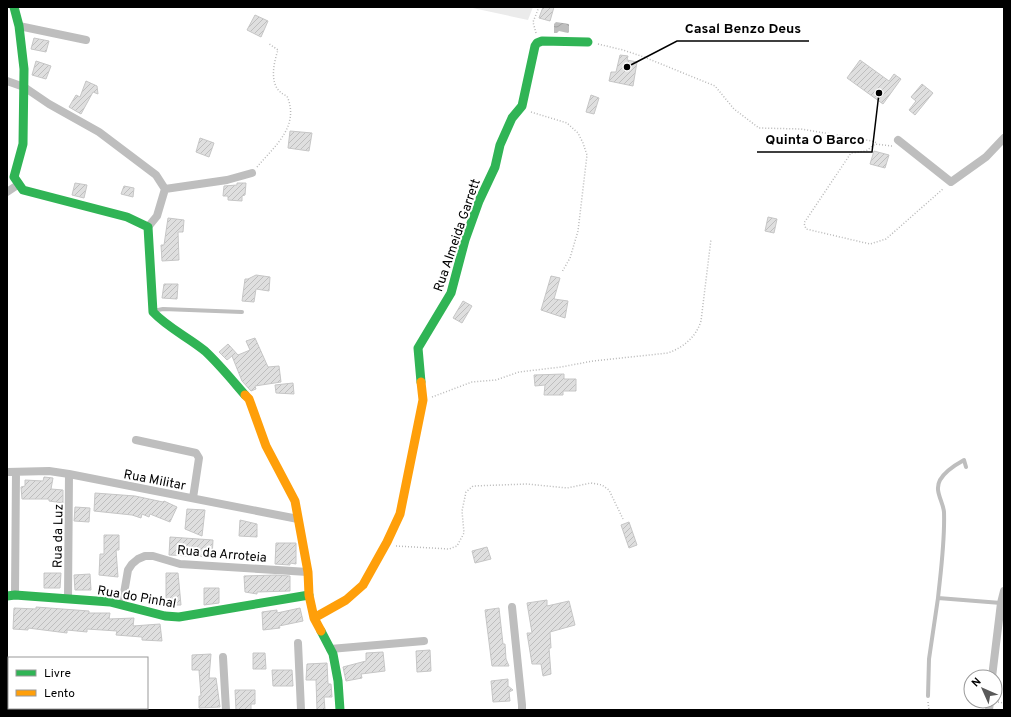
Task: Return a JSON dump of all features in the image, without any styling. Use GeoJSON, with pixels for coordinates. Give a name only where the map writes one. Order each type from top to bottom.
{"type":"FeatureCollection","features":[{"type":"Feature","properties":{"kind":"street"},"geometry":{"type":"LineString","coordinates":[[14,7],[19,26],[24,69],[23,144],[14,177],[23,190],[127,217],[148,227]]}},
{"type":"Feature","properties":{"kind":"street"},"geometry":{"type":"LineString","coordinates":[[19,26],[86,40]]}},
{"type":"Feature","properties":{"kind":"street"},"geometry":{"type":"LineString","coordinates":[[537,42],[588,42]]}},
{"type":"Feature","properties":{"kind":"street","name":"Rua Almeida Garrett"},"geometry":{"type":"LineString","coordinates":[[314,618],[346,600],[363,585],[387,542],[400,514],[423,400],[418,348],[451,293],[465,240],[479,201],[495,167],[500,145],[512,118],[522,106],[537,42]]}},
{"type":"Feature","properties":{"kind":"street"},"geometry":{"type":"LineString","coordinates":[[7,81],[24,87],[49,104],[99,132],[156,175],[165,189],[157,216],[148,227],[153,312],[161,321],[191,340],[206,352],[249,399],[266,446],[295,501],[308,572],[309,595],[314,618],[333,654],[336,667],[340,710]]}},
{"type":"Feature","properties":{"kind":"street"},"geometry":{"type":"LineString","coordinates":[[898,140],[951,182],[986,157],[1004,138]]}},
{"type":"Feature","properties":{"kind":"street"},"geometry":{"type":"LineString","coordinates":[[165,189],[226,180],[252,173]]}},
{"type":"Feature","properties":{"kind":"street"},"geometry":{"type":"LineString","coordinates":[[7,192],[19,184]]}},
{"type":"Feature","properties":{"kind":"street"},"geometry":{"type":"LineString","coordinates":[[136,440],[196,453],[198,455],[199,458],[193,498]]}},
{"type":"Feature","properties":{"kind":"street","name":"Rua Militar"},"geometry":{"type":"LineString","coordinates":[[7,472],[49,471],[69,474],[298,519]]}},
{"type":"Feature","properties":{"kind":"street"},"geometry":{"type":"LineString","coordinates":[[11,595],[16,472]]}},
{"type":"Feature","properties":{"kind":"street","name":"Rua da Luz"},"geometry":{"type":"LineString","coordinates":[[68,599],[69,474]]}},
{"type":"Feature","properties":{"kind":"street","name":"Rua da Arroteia"},"geometry":{"type":"LineString","coordinates":[[122,605],[128,570],[135,562],[145,556],[153,556],[180,564],[308,572]]}},
{"type":"Feature","properties":{"kind":"street"},"geometry":{"type":"LineString","coordinates":[[993,669],[1001,603],[1004,591]]}},
{"type":"Feature","properties":{"kind":"street","name":"Rua do Pinhal"},"geometry":{"type":"LineString","coordinates":[[11,595],[110,602],[165,616],[179,617],[309,595]]}},
{"type":"Feature","properties":{"kind":"street"},"geometry":{"type":"LineString","coordinates":[[512,607],[522,710]]}},
{"type":"Feature","properties":{"kind":"street"},"geometry":{"type":"LineString","coordinates":[[330,649],[424,641]]}},
{"type":"Feature","properties":{"kind":"street"},"geometry":{"type":"LineString","coordinates":[[298,643],[300,710]]}},
{"type":"Feature","properties":{"kind":"street"},"geometry":{"type":"LineString","coordinates":[[223,657],[226,710]]}},
{"type":"Feature","properties":{"kind":"lane"},"geometry":{"type":"LineString","coordinates":[[153,312],[163,309],[242,312]]}},
{"type":"Feature","properties":{"kind":"lane"},"geometry":{"type":"LineString","coordinates":[[928,696],[928,659],[938,598],[945,528],[944,509],[938,492],[940,480],[953,466],[964,460],[966,467]]}},
{"type":"Feature","properties":{"kind":"lane"},"geometry":{"type":"LineString","coordinates":[[938,598],[1001,603]]}},
{"type":"Feature","properties":{"kind":"path"},"geometry":{"type":"LineString","coordinates":[[537,42],[538,37],[534,30],[534,22],[539,7]]}},
{"type":"Feature","properties":{"kind":"path"},"geometry":{"type":"LineString","coordinates":[[588,42],[623,50],[644,57],[716,86],[734,109],[759,128],[801,129],[872,141],[880,144]]}},
{"type":"Feature","properties":{"kind":"path"},"geometry":{"type":"LineString","coordinates":[[252,173],[282,138],[290,122],[292,112],[287,96],[282,94],[276,87],[274,80],[274,64],[278,50],[268,43]]}},
{"type":"Feature","properties":{"kind":"path"},"geometry":{"type":"LineString","coordinates":[[520,108],[567,123],[578,132],[587,155],[578,231],[570,258],[562,272]]}},
{"type":"Feature","properties":{"kind":"path"},"geometry":{"type":"LineString","coordinates":[[907,147],[875,144],[866,151],[851,153],[804,223],[806,229],[870,244],[886,239],[951,182]]}},
{"type":"Feature","properties":{"kind":"path"},"geometry":{"type":"LineString","coordinates":[[423,400],[472,382],[496,380],[519,372],[561,367],[593,361],[668,353],[676,350],[685,344],[698,330],[701,321],[711,239]]}},
{"type":"Feature","properties":{"kind":"path"},"geometry":{"type":"LineString","coordinates":[[387,542],[394,546],[448,550],[457,546],[464,533],[462,511],[466,492],[473,486],[527,484],[567,488],[591,483],[602,485],[609,490],[623,519]]}},
{"type":"Feature","properties":{"kind":"shaded area"},"geometry":{"type":"Polygon","coordinates":[[[468,7],[533,7],[528,20],[468,7]]]}},
{"type":"Feature","properties":{"kind":"water"},"geometry":{"type":"Polygon","coordinates":[[[556,22],[569,24],[569,32],[559,31],[554,33],[554,24],[556,22]]]}},
{"type":"Feature","properties":{"kind":"building"},"geometry":{"type":"Polygon","coordinates":[[[543,7],[554,7],[550,21],[539,18],[543,7]]]}},
{"type":"Feature","properties":{"kind":"building"},"geometry":{"type":"Polygon","coordinates":[[[255,15],[268,21],[261,37],[247,30],[255,15]]]}},
{"type":"Feature","properties":{"kind":"building"},"geometry":{"type":"Polygon","coordinates":[[[34,38],[49,41],[46,52],[31,49],[34,38]]]}},
{"type":"Feature","properties":{"kind":"building"},"geometry":{"type":"Polygon","coordinates":[[[620,55],[628,56],[627,60],[637,62],[633,86],[609,81],[611,72],[616,72],[620,55]]]}},
{"type":"Feature","properties":{"kind":"building"},"geometry":{"type":"Polygon","coordinates":[[[860,60],[889,81],[894,74],[901,79],[883,104],[847,78],[860,60]]]}},
{"type":"Feature","properties":{"kind":"building"},"geometry":{"type":"Polygon","coordinates":[[[36,61],[51,66],[46,79],[32,75],[36,61]]]}},
{"type":"Feature","properties":{"kind":"building"},"geometry":{"type":"Polygon","coordinates":[[[86,81],[97,86],[98,94],[93,92],[81,114],[69,107],[76,95],[80,97],[86,81]]]}},
{"type":"Feature","properties":{"kind":"building"},"geometry":{"type":"Polygon","coordinates":[[[922,84],[933,93],[915,115],[909,110],[916,101],[911,97],[922,84]]]}},
{"type":"Feature","properties":{"kind":"building"},"geometry":{"type":"Polygon","coordinates":[[[591,95],[599,98],[594,114],[586,112],[591,95]]]}},
{"type":"Feature","properties":{"kind":"building"},"geometry":{"type":"Polygon","coordinates":[[[290,131],[312,133],[309,151],[288,148],[290,131]]]}},
{"type":"Feature","properties":{"kind":"building"},"geometry":{"type":"Polygon","coordinates":[[[200,138],[214,143],[209,157],[196,152],[200,138]]]}},
{"type":"Feature","properties":{"kind":"building"},"geometry":{"type":"Polygon","coordinates":[[[874,151],[889,155],[885,168],[870,164],[874,151]]]}},
{"type":"Feature","properties":{"kind":"building"},"geometry":{"type":"Polygon","coordinates":[[[75,183],[87,185],[84,198],[72,195],[75,183]]]}},
{"type":"Feature","properties":{"kind":"building"},"geometry":{"type":"Polygon","coordinates":[[[237,183],[246,183],[245,195],[242,196],[242,201],[228,200],[228,196],[223,196],[224,186],[237,185],[237,183]]]}},
{"type":"Feature","properties":{"kind":"building"},"geometry":{"type":"Polygon","coordinates":[[[124,186],[134,188],[133,197],[121,194],[124,186]]]}},
{"type":"Feature","properties":{"kind":"building"},"geometry":{"type":"Polygon","coordinates":[[[768,217],[777,219],[774,233],[765,231],[768,217]]]}},
{"type":"Feature","properties":{"kind":"building"},"geometry":{"type":"Polygon","coordinates":[[[168,218],[184,220],[183,232],[178,232],[179,260],[162,261],[161,245],[164,245],[168,218]]]}},
{"type":"Feature","properties":{"kind":"building"},"geometry":{"type":"Polygon","coordinates":[[[256,275],[270,277],[269,291],[256,289],[254,302],[242,301],[245,279],[256,275]]]}},
{"type":"Feature","properties":{"kind":"building"},"geometry":{"type":"Polygon","coordinates":[[[551,276],[560,278],[554,299],[568,301],[565,318],[541,310],[551,276]]]}},
{"type":"Feature","properties":{"kind":"building"},"geometry":{"type":"Polygon","coordinates":[[[164,284],[178,284],[177,299],[162,298],[164,284]]]}},
{"type":"Feature","properties":{"kind":"building"},"geometry":{"type":"Polygon","coordinates":[[[463,301],[472,306],[462,323],[453,318],[463,301]]]}},
{"type":"Feature","properties":{"kind":"building"},"geometry":{"type":"Polygon","coordinates":[[[255,338],[268,367],[279,366],[281,382],[255,386],[256,389],[251,391],[242,381],[232,356],[227,360],[219,352],[228,344],[238,355],[250,350],[246,341],[255,338]]]}},
{"type":"Feature","properties":{"kind":"building"},"geometry":{"type":"Polygon","coordinates":[[[564,374],[564,379],[576,379],[576,391],[563,391],[563,395],[544,395],[545,385],[535,386],[534,375],[564,374]]]}},
{"type":"Feature","properties":{"kind":"building"},"geometry":{"type":"Polygon","coordinates":[[[293,383],[294,394],[276,393],[275,385],[293,383]]]}},
{"type":"Feature","properties":{"kind":"building"},"geometry":{"type":"Polygon","coordinates":[[[44,477],[53,478],[51,489],[63,490],[63,503],[49,501],[49,499],[22,499],[21,487],[25,486],[25,480],[43,481],[44,477]]]}},
{"type":"Feature","properties":{"kind":"building"},"geometry":{"type":"Polygon","coordinates":[[[95,493],[135,496],[164,501],[177,507],[170,522],[150,514],[149,517],[142,514],[141,518],[132,515],[94,511],[95,493]]]}},
{"type":"Feature","properties":{"kind":"building"},"geometry":{"type":"Polygon","coordinates":[[[75,507],[90,508],[89,522],[74,521],[75,507]]]}},
{"type":"Feature","properties":{"kind":"building"},"geometry":{"type":"Polygon","coordinates":[[[187,509],[205,510],[202,536],[185,529],[187,509]]]}},
{"type":"Feature","properties":{"kind":"building"},"geometry":{"type":"Polygon","coordinates":[[[240,520],[257,524],[257,537],[239,536],[240,520]]]}},
{"type":"Feature","properties":{"kind":"building"},"geometry":{"type":"Polygon","coordinates":[[[629,522],[637,545],[629,548],[621,525],[629,522]]]}},
{"type":"Feature","properties":{"kind":"building"},"geometry":{"type":"Polygon","coordinates":[[[104,535],[119,535],[119,550],[116,550],[118,577],[99,575],[100,554],[104,554],[104,535]]]}},
{"type":"Feature","properties":{"kind":"building"},"geometry":{"type":"Polygon","coordinates":[[[170,537],[213,540],[212,557],[169,555],[170,537]]]}},
{"type":"Feature","properties":{"kind":"building"},"geometry":{"type":"Polygon","coordinates":[[[276,543],[296,543],[296,564],[275,564],[276,543]]]}},
{"type":"Feature","properties":{"kind":"building"},"geometry":{"type":"Polygon","coordinates":[[[487,547],[491,559],[475,563],[472,551],[487,547]]]}},
{"type":"Feature","properties":{"kind":"building"},"geometry":{"type":"Polygon","coordinates":[[[44,573],[61,573],[60,588],[44,588],[44,573]]]}},
{"type":"Feature","properties":{"kind":"building"},"geometry":{"type":"Polygon","coordinates":[[[166,573],[178,573],[181,605],[166,605],[166,573]]]}},
{"type":"Feature","properties":{"kind":"building"},"geometry":{"type":"Polygon","coordinates":[[[90,574],[91,590],[75,590],[74,575],[90,574]]]}},
{"type":"Feature","properties":{"kind":"building"},"geometry":{"type":"Polygon","coordinates":[[[244,576],[290,576],[290,591],[257,592],[257,594],[245,592],[244,576]]]}},
{"type":"Feature","properties":{"kind":"building"},"geometry":{"type":"Polygon","coordinates":[[[204,588],[219,588],[219,603],[204,605],[204,588]]]}},
{"type":"Feature","properties":{"kind":"building"},"geometry":{"type":"Polygon","coordinates":[[[547,600],[547,606],[569,601],[575,625],[550,632],[551,648],[549,648],[551,674],[543,676],[541,664],[532,664],[527,633],[532,633],[527,603],[547,600]]]}},
{"type":"Feature","properties":{"kind":"building"},"geometry":{"type":"Polygon","coordinates":[[[36,607],[89,611],[89,613],[110,613],[109,619],[134,618],[133,626],[160,624],[162,641],[142,640],[142,637],[116,635],[117,631],[87,629],[87,632],[67,630],[67,633],[28,628],[28,630],[13,629],[14,608],[36,609],[36,607]]]}},
{"type":"Feature","properties":{"kind":"building"},"geometry":{"type":"Polygon","coordinates":[[[300,608],[303,621],[279,626],[280,628],[263,630],[262,612],[277,610],[277,613],[300,608]]]}},
{"type":"Feature","properties":{"kind":"building"},"geometry":{"type":"Polygon","coordinates":[[[499,608],[503,644],[505,644],[506,659],[509,666],[492,666],[485,610],[499,608]]]}},
{"type":"Feature","properties":{"kind":"building"},"geometry":{"type":"Polygon","coordinates":[[[430,650],[431,671],[417,672],[416,651],[430,650]]]}},
{"type":"Feature","properties":{"kind":"building"},"geometry":{"type":"Polygon","coordinates":[[[383,652],[385,671],[361,674],[362,678],[346,681],[343,667],[366,661],[366,653],[383,652]]]}},
{"type":"Feature","properties":{"kind":"building"},"geometry":{"type":"Polygon","coordinates":[[[253,653],[265,653],[266,669],[253,669],[253,653]]]}},
{"type":"Feature","properties":{"kind":"building"},"geometry":{"type":"Polygon","coordinates":[[[211,654],[209,678],[216,678],[220,707],[199,708],[199,696],[201,696],[199,670],[192,670],[192,655],[211,654]]]}},
{"type":"Feature","properties":{"kind":"building"},"geometry":{"type":"Polygon","coordinates":[[[327,663],[328,684],[331,684],[332,697],[324,697],[325,710],[317,710],[316,680],[306,680],[307,664],[327,663]]]}},
{"type":"Feature","properties":{"kind":"building"},"geometry":{"type":"Polygon","coordinates":[[[272,670],[292,670],[293,686],[273,686],[272,670]]]}},
{"type":"Feature","properties":{"kind":"building"},"geometry":{"type":"Polygon","coordinates":[[[508,679],[508,686],[513,690],[509,692],[510,701],[493,702],[491,681],[508,679]]]}},
{"type":"Feature","properties":{"kind":"building"},"geometry":{"type":"Polygon","coordinates":[[[235,690],[255,690],[255,704],[251,704],[251,710],[236,710],[235,690]]]}},
{"type":"Feature","properties":{"kind":"traffic: fast"},"geometry":{"type":"LineString","coordinates":[[14,7],[19,26],[24,69],[23,144],[14,177],[23,190],[127,217],[148,227],[153,312],[165,323],[205,351],[245,395]]}},
{"type":"Feature","properties":{"kind":"traffic: fast"},"geometry":{"type":"LineString","coordinates":[[421,382],[418,348],[451,293],[465,240],[479,201],[495,167],[500,145],[512,118],[522,106],[535,46],[537,43],[542,41],[588,42]]}},
{"type":"Feature","properties":{"kind":"traffic: fast"},"geometry":{"type":"LineString","coordinates":[[7,596],[15,595],[110,602],[165,616],[179,617],[309,595]]}},
{"type":"Feature","properties":{"kind":"traffic: fast"},"geometry":{"type":"LineString","coordinates":[[321,631],[333,654],[338,681],[340,710]]}},
{"type":"Feature","properties":{"kind":"traffic: slow"},"geometry":{"type":"LineString","coordinates":[[314,618],[346,600],[363,585],[387,542],[400,514],[423,400],[421,382]]}},
{"type":"Feature","properties":{"kind":"traffic: slow"},"geometry":{"type":"LineString","coordinates":[[245,395],[249,399],[266,446],[295,501],[308,572],[309,595],[314,618],[321,631]]}},
{"type":"Feature","properties":{"kind":"place","name":"Casal Benzo Deus"},"geometry":{"type":"Point","coordinates":[627,67]}},
{"type":"Feature","properties":{"kind":"place","name":"Quinta O Barco"},"geometry":{"type":"Point","coordinates":[879,93]}}]}
